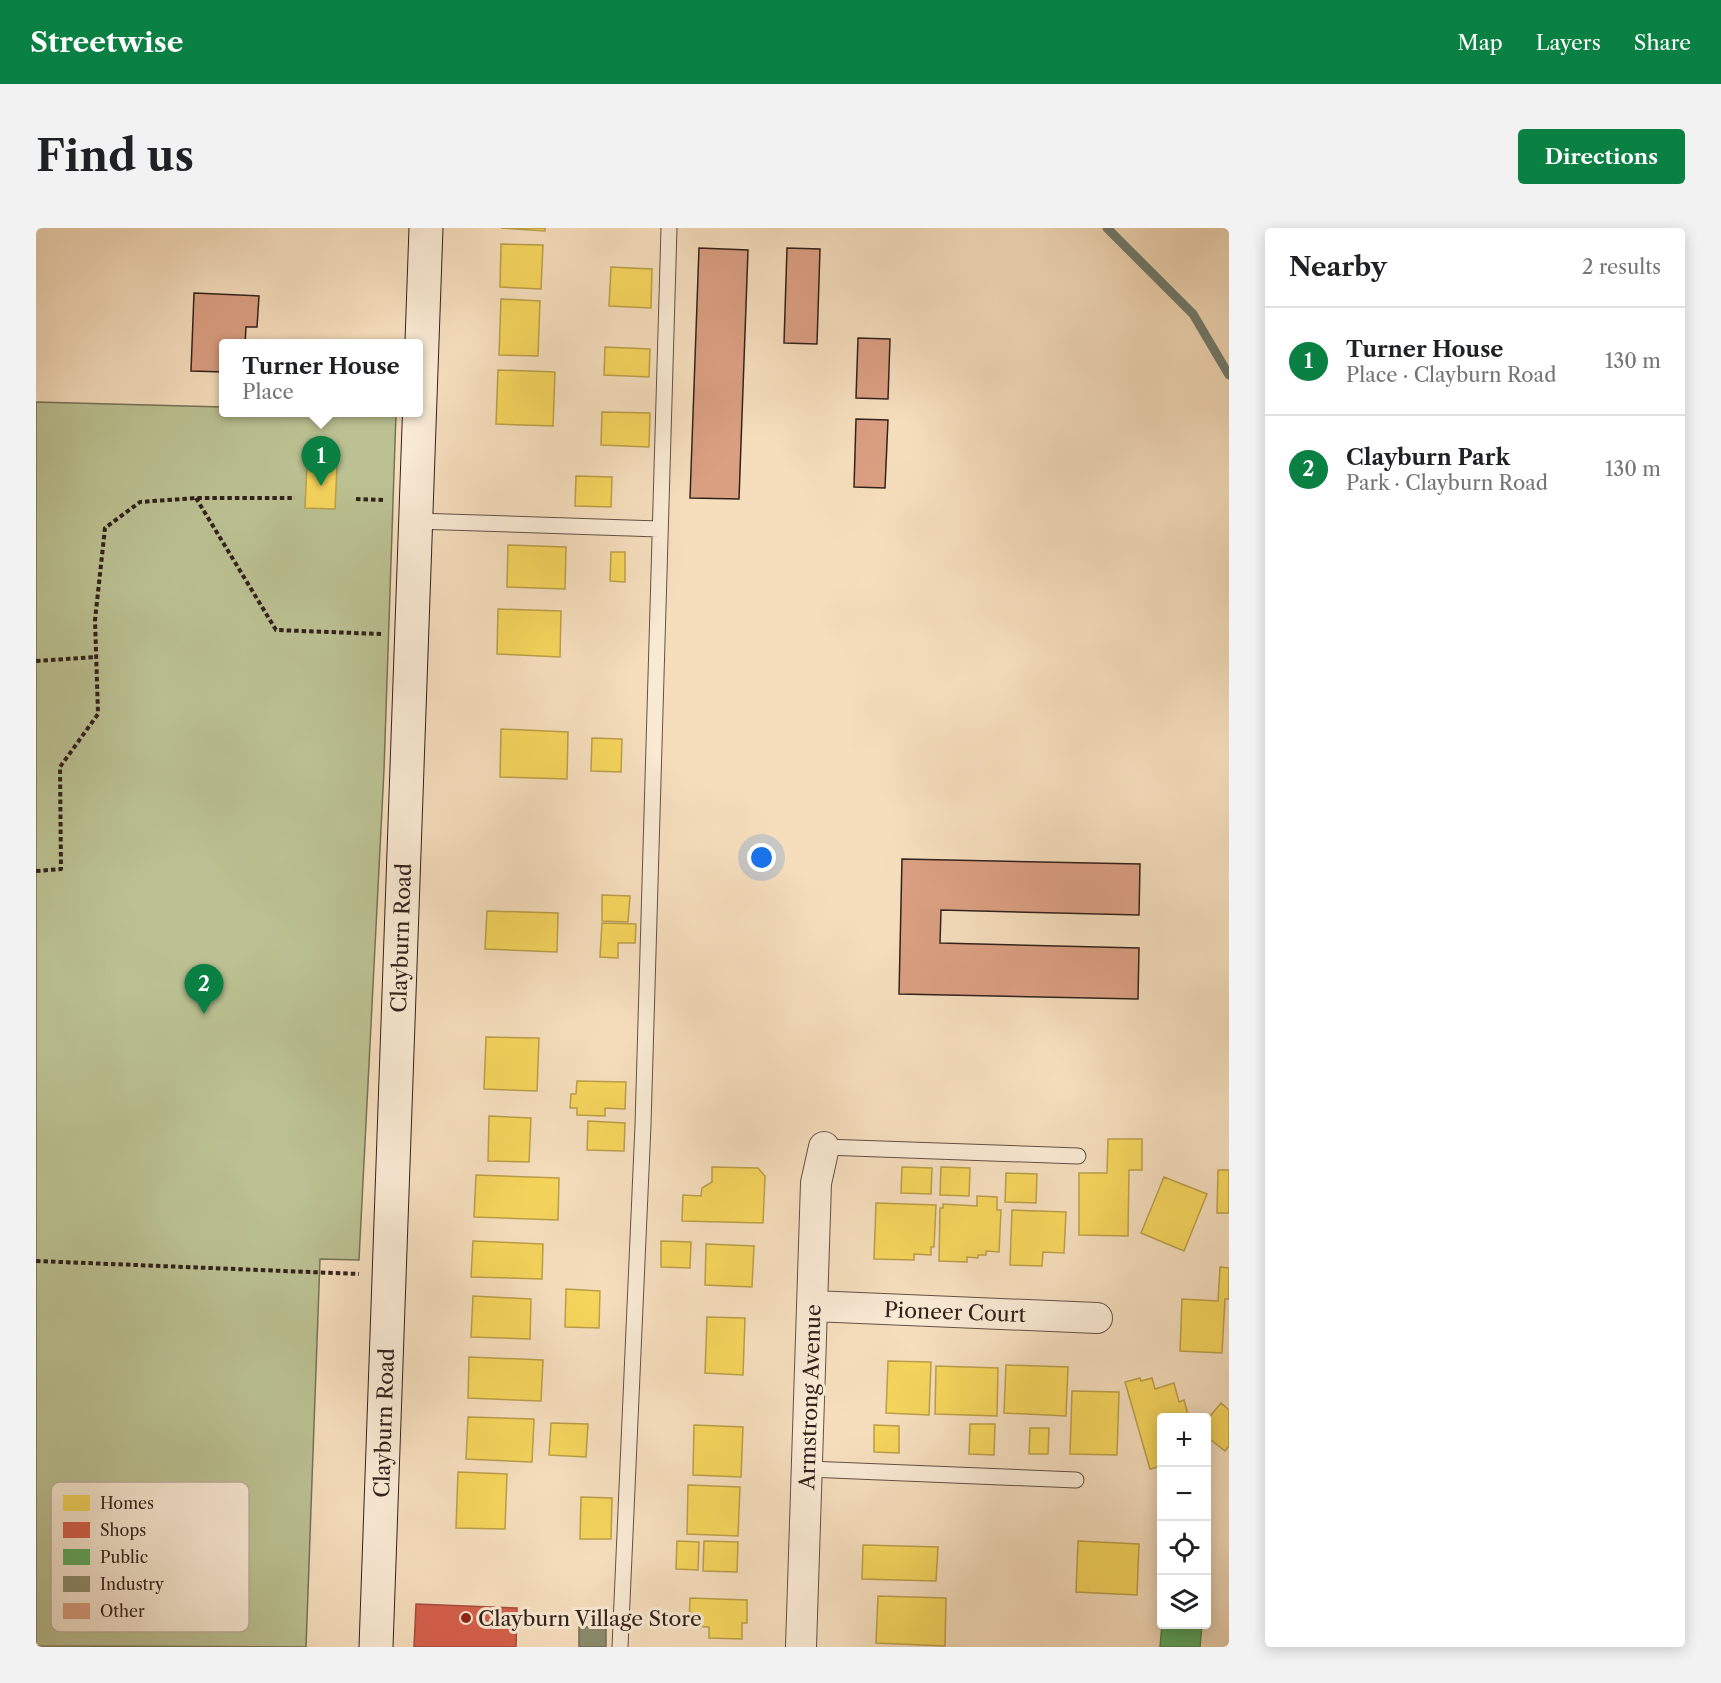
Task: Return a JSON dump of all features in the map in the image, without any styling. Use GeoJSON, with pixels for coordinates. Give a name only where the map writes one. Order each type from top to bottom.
{"type":"FeatureCollection","features":[{"type":"Feature","properties":{"kind":"street","name":"Clayburn Road"},"geometry":{"type":"LineString","coordinates":[[422,339],[426,228]]}},
{"type":"Feature","properties":{"kind":"street","name":"Clayburn Road"},"geometry":{"type":"LineString","coordinates":[[376,1647],[420,417]]}},
{"type":"Feature","properties":{"kind":"street","name":"Armstrong Avenue"},"geometry":{"type":"LineString","coordinates":[[801,1647],[816,1183],[824,1147]]}},
{"type":"Feature","properties":{"kind":"street","name":"Pioneer Court"},"geometry":{"type":"LineString","coordinates":[[813,1306],[1097,1318]]}},
{"type":"Feature","properties":{"kind":"lane"},"geometry":{"type":"LineString","coordinates":[[620,1647],[644,1113],[669,228]]}},
{"type":"Feature","properties":{"kind":"lane"},"geometry":{"type":"LineString","coordinates":[[416,521],[659,529]]}},
{"type":"Feature","properties":{"kind":"lane"},"geometry":{"type":"LineString","coordinates":[[824,1147],[1078,1156]]}},
{"type":"Feature","properties":{"kind":"lane"},"geometry":{"type":"LineString","coordinates":[[808,1469],[1076,1480]]}},
{"type":"Feature","properties":{"kind":"path"},"geometry":{"type":"LineString","coordinates":[[196,498],[276,630],[412,635]]}},
{"type":"Feature","properties":{"kind":"path"},"geometry":{"type":"LineString","coordinates":[[36,871],[61,869],[60,767],[98,714],[95,620],[105,528],[141,501],[196,498],[295,498]]}},
{"type":"Feature","properties":{"kind":"path"},"geometry":{"type":"LineString","coordinates":[[36,661],[97,657]]}},
{"type":"Feature","properties":{"kind":"path"},"geometry":{"type":"LineString","coordinates":[[36,1261],[358,1274]]}},
{"type":"Feature","properties":{"kind":"green space"},"geometry":{"type":"Polygon","coordinates":[[[36,402],[219,407],[219,417],[396,417],[384,770],[359,1260],[320,1259],[306,1647],[36,1646],[36,402]]]}},
{"type":"Feature","properties":{"kind":"building: Homes"},"geometry":{"type":"Polygon","coordinates":[[[501,228],[545,228],[545,231],[501,228]]]}},
{"type":"Feature","properties":{"kind":"building: Homes"},"geometry":{"type":"Polygon","coordinates":[[[501,244],[543,245],[541,289],[500,287],[501,244]]]}},
{"type":"Feature","properties":{"kind":"building: Homes"},"geometry":{"type":"Polygon","coordinates":[[[611,267],[652,269],[651,308],[609,306],[611,267]]]}},
{"type":"Feature","properties":{"kind":"building: Homes"},"geometry":{"type":"Polygon","coordinates":[[[501,299],[540,301],[538,356],[499,355],[501,299]]]}},
{"type":"Feature","properties":{"kind":"building: Homes"},"geometry":{"type":"Polygon","coordinates":[[[605,347],[650,349],[649,377],[604,375],[605,347]]]}},
{"type":"Feature","properties":{"kind":"building: Homes"},"geometry":{"type":"Polygon","coordinates":[[[498,370],[555,372],[553,426],[496,424],[498,370]]]}},
{"type":"Feature","properties":{"kind":"building: Homes"},"geometry":{"type":"Polygon","coordinates":[[[602,412],[650,413],[649,447],[601,445],[602,412]]]}},
{"type":"Feature","properties":{"kind":"building: Homes"},"geometry":{"type":"Polygon","coordinates":[[[307,464],[337,465],[335,509],[305,508],[307,464]]]}},
{"type":"Feature","properties":{"kind":"building: Homes"},"geometry":{"type":"Polygon","coordinates":[[[576,476],[612,477],[611,507],[575,506],[576,476]]]}},
{"type":"Feature","properties":{"kind":"building: Homes"},"geometry":{"type":"Polygon","coordinates":[[[508,545],[566,547],[565,589],[507,587],[508,545]]]}},
{"type":"Feature","properties":{"kind":"building: Homes"},"geometry":{"type":"Polygon","coordinates":[[[611,552],[625,552],[625,582],[610,581],[611,552]]]}},
{"type":"Feature","properties":{"kind":"building: Homes"},"geometry":{"type":"Polygon","coordinates":[[[498,609],[561,611],[560,657],[497,654],[498,609]]]}},
{"type":"Feature","properties":{"kind":"building: Homes"},"geometry":{"type":"Polygon","coordinates":[[[501,729],[568,732],[567,779],[500,777],[501,729]]]}},
{"type":"Feature","properties":{"kind":"building: Homes"},"geometry":{"type":"Polygon","coordinates":[[[592,738],[622,739],[621,772],[591,771],[592,738]]]}},
{"type":"Feature","properties":{"kind":"building: Homes"},"geometry":{"type":"Polygon","coordinates":[[[602,895],[630,896],[628,922],[602,921],[602,895]]]}},
{"type":"Feature","properties":{"kind":"building: Homes"},"geometry":{"type":"Polygon","coordinates":[[[487,911],[558,913],[557,952],[485,949],[487,911]]]}},
{"type":"Feature","properties":{"kind":"building: Homes"},"geometry":{"type":"Polygon","coordinates":[[[602,923],[636,924],[635,943],[618,943],[618,958],[600,957],[602,923]]]}},
{"type":"Feature","properties":{"kind":"building: Homes"},"geometry":{"type":"Polygon","coordinates":[[[486,1037],[539,1038],[537,1091],[484,1089],[486,1037]]]}},
{"type":"Feature","properties":{"kind":"building: Homes"},"geometry":{"type":"Polygon","coordinates":[[[577,1081],[626,1082],[625,1109],[605,1108],[605,1116],[577,1115],[577,1108],[570,1108],[571,1094],[576,1094],[577,1081]]]}},
{"type":"Feature","properties":{"kind":"building: Homes"},"geometry":{"type":"Polygon","coordinates":[[[489,1116],[531,1118],[529,1162],[488,1161],[489,1116]]]}},
{"type":"Feature","properties":{"kind":"building: Homes"},"geometry":{"type":"Polygon","coordinates":[[[588,1121],[625,1123],[624,1151],[587,1150],[588,1121]]]}},
{"type":"Feature","properties":{"kind":"building: Homes"},"geometry":{"type":"Polygon","coordinates":[[[1108,1139],[1142,1139],[1142,1170],[1129,1170],[1128,1236],[1079,1235],[1079,1173],[1107,1173],[1108,1139]]]}},
{"type":"Feature","properties":{"kind":"building: Homes"},"geometry":{"type":"Polygon","coordinates":[[[712,1167],[758,1168],[765,1176],[763,1223],[682,1221],[683,1195],[701,1196],[702,1188],[712,1182],[712,1167]]]}},
{"type":"Feature","properties":{"kind":"building: Homes"},"geometry":{"type":"Polygon","coordinates":[[[902,1167],[932,1168],[931,1194],[901,1193],[902,1167]]]}},
{"type":"Feature","properties":{"kind":"building: Homes"},"geometry":{"type":"Polygon","coordinates":[[[941,1167],[970,1168],[969,1196],[940,1195],[941,1167]]]}},
{"type":"Feature","properties":{"kind":"building: Homes"},"geometry":{"type":"Polygon","coordinates":[[[1218,1170],[1229,1170],[1229,1213],[1217,1213],[1218,1170]]]}},
{"type":"Feature","properties":{"kind":"building: Homes"},"geometry":{"type":"Polygon","coordinates":[[[1006,1173],[1037,1174],[1036,1203],[1005,1202],[1006,1173]]]}},
{"type":"Feature","properties":{"kind":"building: Homes"},"geometry":{"type":"Polygon","coordinates":[[[476,1175],[559,1178],[558,1220],[474,1217],[476,1175]]]}},
{"type":"Feature","properties":{"kind":"building: Homes"},"geometry":{"type":"Polygon","coordinates":[[[1164,1177],[1207,1194],[1184,1251],[1141,1233],[1164,1177]]]}},
{"type":"Feature","properties":{"kind":"building: Homes"},"geometry":{"type":"Polygon","coordinates":[[[977,1196],[997,1197],[997,1210],[1001,1210],[999,1252],[986,1251],[986,1255],[978,1255],[978,1258],[967,1257],[967,1262],[939,1261],[940,1208],[943,1208],[943,1204],[977,1206],[977,1196]]]}},
{"type":"Feature","properties":{"kind":"building: Homes"},"geometry":{"type":"Polygon","coordinates":[[[876,1203],[936,1205],[934,1247],[931,1247],[931,1255],[914,1254],[914,1260],[874,1259],[876,1203]]]}},
{"type":"Feature","properties":{"kind":"building: Homes"},"geometry":{"type":"Polygon","coordinates":[[[1012,1210],[1066,1212],[1064,1253],[1043,1252],[1042,1266],[1010,1265],[1012,1210]]]}},
{"type":"Feature","properties":{"kind":"building: Homes"},"geometry":{"type":"Polygon","coordinates":[[[473,1241],[543,1244],[542,1279],[471,1277],[473,1241]]]}},
{"type":"Feature","properties":{"kind":"building: Homes"},"geometry":{"type":"Polygon","coordinates":[[[661,1241],[691,1242],[690,1268],[661,1267],[661,1241]]]}},
{"type":"Feature","properties":{"kind":"building: Homes"},"geometry":{"type":"Polygon","coordinates":[[[706,1244],[754,1246],[752,1287],[705,1285],[706,1244]]]}},
{"type":"Feature","properties":{"kind":"building: Homes"},"geometry":{"type":"Polygon","coordinates":[[[1220,1267],[1229,1268],[1229,1299],[1225,1299],[1222,1353],[1180,1351],[1182,1299],[1218,1301],[1220,1267]]]}},
{"type":"Feature","properties":{"kind":"building: Homes"},"geometry":{"type":"Polygon","coordinates":[[[566,1289],[600,1291],[599,1328],[565,1327],[566,1289]]]}},
{"type":"Feature","properties":{"kind":"building: Homes"},"geometry":{"type":"Polygon","coordinates":[[[473,1296],[531,1299],[530,1339],[471,1337],[473,1296]]]}},
{"type":"Feature","properties":{"kind":"building: Homes"},"geometry":{"type":"Polygon","coordinates":[[[707,1317],[745,1318],[743,1375],[705,1373],[707,1317]]]}},
{"type":"Feature","properties":{"kind":"building: Homes"},"geometry":{"type":"Polygon","coordinates":[[[469,1357],[543,1360],[541,1401],[468,1398],[469,1357]]]}},
{"type":"Feature","properties":{"kind":"building: Homes"},"geometry":{"type":"Polygon","coordinates":[[[888,1361],[931,1362],[929,1415],[886,1413],[888,1361]]]}},
{"type":"Feature","properties":{"kind":"building: Homes"},"geometry":{"type":"Polygon","coordinates":[[[1006,1365],[1068,1367],[1066,1416],[1004,1413],[1006,1365]]]}},
{"type":"Feature","properties":{"kind":"building: Homes"},"geometry":{"type":"Polygon","coordinates":[[[936,1366],[998,1368],[997,1416],[935,1414],[936,1366]]]}},
{"type":"Feature","properties":{"kind":"building: Homes"},"geometry":{"type":"Polygon","coordinates":[[[1152,1378],[1155,1389],[1174,1383],[1179,1402],[1184,1400],[1188,1413],[1157,1413],[1157,1467],[1150,1469],[1125,1382],[1152,1378]]]}},
{"type":"Feature","properties":{"kind":"building: Homes"},"geometry":{"type":"Polygon","coordinates":[[[1072,1391],[1119,1392],[1117,1455],[1070,1454],[1072,1391]]]}},
{"type":"Feature","properties":{"kind":"building: Homes"},"geometry":{"type":"Polygon","coordinates":[[[1221,1403],[1229,1410],[1229,1446],[1225,1451],[1211,1440],[1211,1415],[1221,1403]]]}},
{"type":"Feature","properties":{"kind":"building: Homes"},"geometry":{"type":"Polygon","coordinates":[[[468,1417],[534,1419],[532,1462],[466,1459],[468,1417]]]}},
{"type":"Feature","properties":{"kind":"building: Homes"},"geometry":{"type":"Polygon","coordinates":[[[551,1423],[588,1424],[586,1457],[549,1455],[551,1423]]]}},
{"type":"Feature","properties":{"kind":"building: Homes"},"geometry":{"type":"Polygon","coordinates":[[[970,1424],[995,1424],[994,1455],[969,1454],[970,1424]]]}},
{"type":"Feature","properties":{"kind":"building: Homes"},"geometry":{"type":"Polygon","coordinates":[[[694,1425],[743,1427],[741,1477],[693,1475],[694,1425]]]}},
{"type":"Feature","properties":{"kind":"building: Homes"},"geometry":{"type":"Polygon","coordinates":[[[874,1425],[899,1426],[899,1453],[874,1452],[874,1425]]]}},
{"type":"Feature","properties":{"kind":"building: Homes"},"geometry":{"type":"Polygon","coordinates":[[[1030,1428],[1049,1428],[1048,1454],[1029,1454],[1030,1428]]]}},
{"type":"Feature","properties":{"kind":"building: Homes"},"geometry":{"type":"Polygon","coordinates":[[[458,1472],[507,1474],[505,1529],[456,1528],[458,1472]]]}},
{"type":"Feature","properties":{"kind":"building: Homes"},"geometry":{"type":"Polygon","coordinates":[[[688,1485],[740,1487],[738,1536],[687,1534],[688,1485]]]}},
{"type":"Feature","properties":{"kind":"building: Homes"},"geometry":{"type":"Polygon","coordinates":[[[581,1497],[612,1498],[611,1539],[580,1539],[581,1497]]]}},
{"type":"Feature","properties":{"kind":"building: Homes"},"geometry":{"type":"Polygon","coordinates":[[[677,1541],[699,1542],[698,1570],[676,1569],[677,1541]]]}},
{"type":"Feature","properties":{"kind":"building: Homes"},"geometry":{"type":"Polygon","coordinates":[[[704,1541],[738,1542],[737,1572],[703,1571],[704,1541]]]}},
{"type":"Feature","properties":{"kind":"building: Homes"},"geometry":{"type":"Polygon","coordinates":[[[1078,1541],[1139,1544],[1137,1595],[1076,1592],[1078,1541]]]}},
{"type":"Feature","properties":{"kind":"building: Homes"},"geometry":{"type":"Polygon","coordinates":[[[863,1545],[938,1547],[936,1581],[862,1579],[863,1545]]]}},
{"type":"Feature","properties":{"kind":"building: Homes"},"geometry":{"type":"Polygon","coordinates":[[[878,1596],[946,1598],[945,1646],[876,1643],[878,1596]]]}},
{"type":"Feature","properties":{"kind":"building: Homes"},"geometry":{"type":"Polygon","coordinates":[[[690,1598],[747,1600],[747,1623],[742,1623],[742,1639],[709,1638],[709,1627],[689,1626],[690,1598]]]}},
{"type":"Feature","properties":{"kind":"building: Shops","name":"Clayburn Village Store"},"geometry":{"type":"Polygon","coordinates":[[[416,1604],[517,1608],[516,1647],[414,1647],[416,1604]]]}},
{"type":"Feature","properties":{"kind":"building: Public"},"geometry":{"type":"Polygon","coordinates":[[[1162,1629],[1202,1629],[1200,1647],[1160,1647],[1162,1629]]]}},
{"type":"Feature","properties":{"kind":"building: Industry"},"geometry":{"type":"Polygon","coordinates":[[[579,1627],[606,1627],[606,1647],[579,1647],[579,1627]]]}},
{"type":"Feature","properties":{"kind":"building: Other"},"geometry":{"type":"Polygon","coordinates":[[[699,248],[748,250],[739,499],[690,498],[699,248]]]}},
{"type":"Feature","properties":{"kind":"building: Other"},"geometry":{"type":"Polygon","coordinates":[[[787,248],[820,249],[817,344],[784,343],[787,248]]]}},
{"type":"Feature","properties":{"kind":"building: Other"},"geometry":{"type":"Polygon","coordinates":[[[194,293],[259,296],[257,327],[246,327],[245,339],[219,339],[219,372],[191,371],[194,293]]]}},
{"type":"Feature","properties":{"kind":"building: Other"},"geometry":{"type":"Polygon","coordinates":[[[858,338],[890,339],[888,399],[856,398],[858,338]]]}},
{"type":"Feature","properties":{"kind":"building: Other"},"geometry":{"type":"Polygon","coordinates":[[[856,419],[888,420],[885,488],[854,487],[856,419]]]}},
{"type":"Feature","properties":{"kind":"building: Other"},"geometry":{"type":"Polygon","coordinates":[[[902,859],[1140,864],[1139,915],[941,910],[940,943],[1139,948],[1138,999],[899,994],[902,859]]]}},
{"type":"Feature","properties":{"kind":"waterway"},"geometry":{"type":"LineString","coordinates":[[1107,228],[1193,314],[1229,375]]}},
{"type":"Feature","properties":{"kind":"place","name":"Turner House"},"geometry":{"type":"Point","coordinates":[321,486]}},
{"type":"Feature","properties":{"kind":"place","name":"Clayburn Park"},"geometry":{"type":"Point","coordinates":[204,1014]}},
{"type":"Feature","properties":{"kind":"place","name":"Clayburn Village Store"},"geometry":{"type":"Point","coordinates":[466,1618]}}]}
